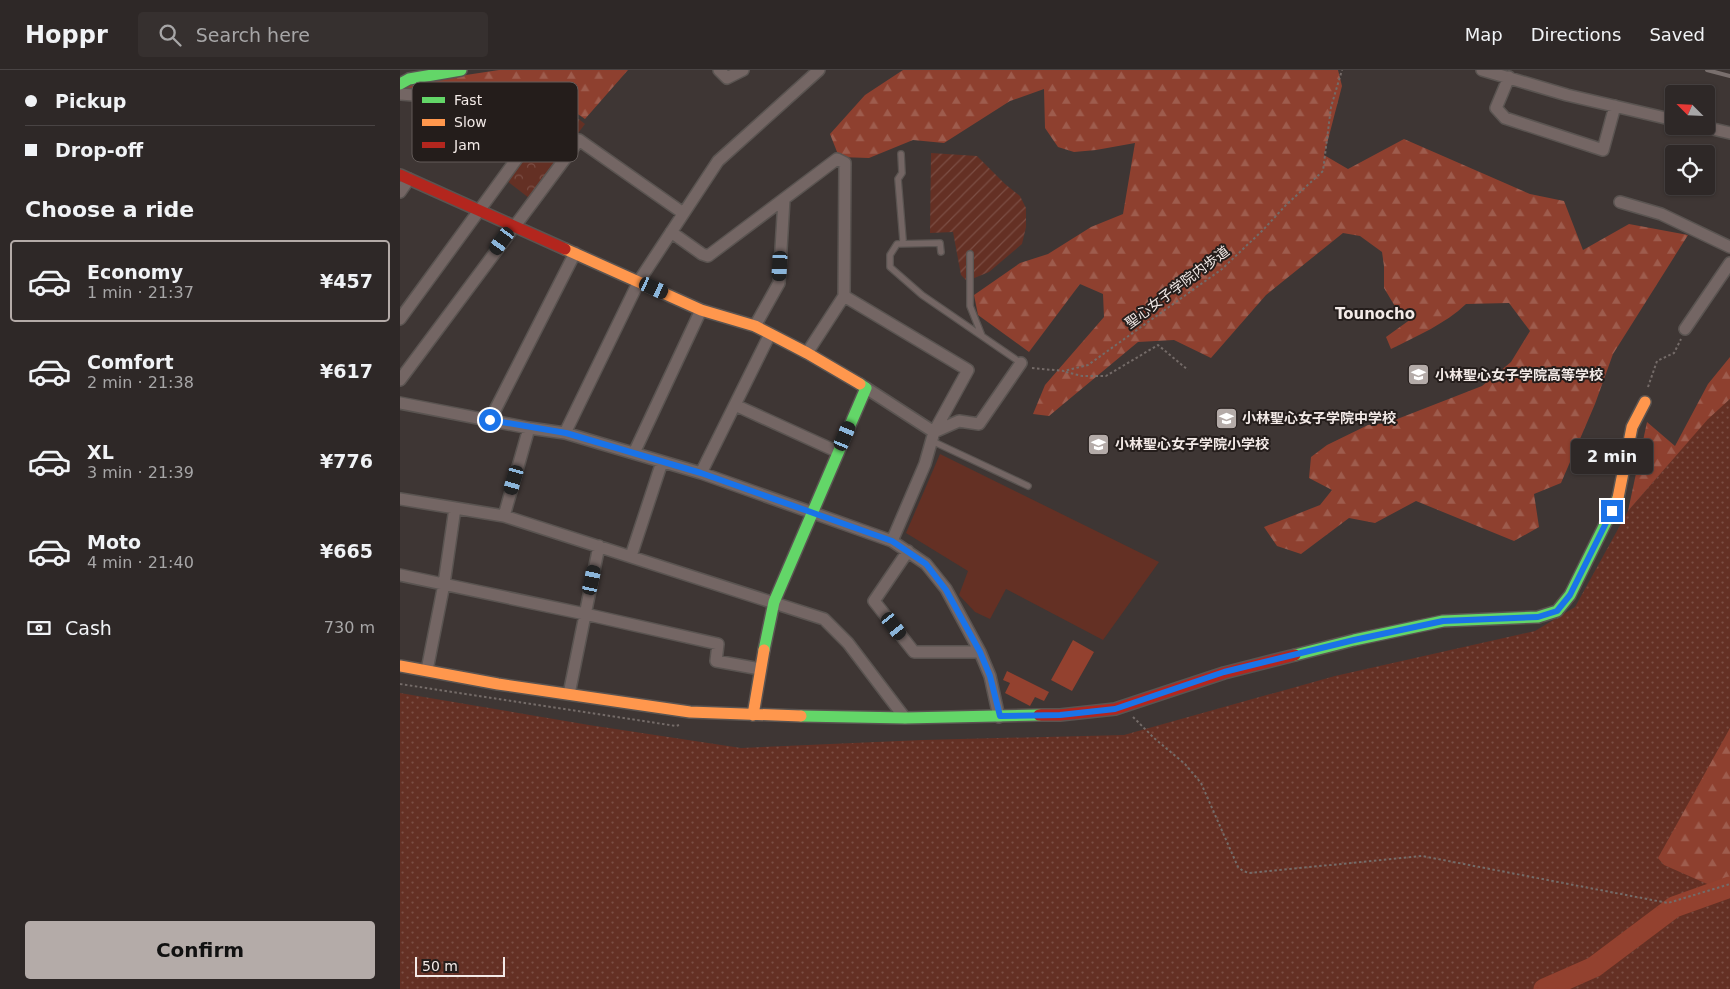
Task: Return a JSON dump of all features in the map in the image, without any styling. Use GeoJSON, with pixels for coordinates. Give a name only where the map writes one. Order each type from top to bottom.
{"type":"FeatureCollection","features":[{"type":"Feature","properties":{"kind":"street"},"geometry":{"type":"LineString","coordinates":[[400,84],[408,79],[461,70]]}},
{"type":"Feature","properties":{"kind":"street"},"geometry":{"type":"LineString","coordinates":[[719,70],[727,78],[743,70]]}},
{"type":"Feature","properties":{"kind":"street"},"geometry":{"type":"LineString","coordinates":[[566,433],[639,281],[718,161],[819,70]]}},
{"type":"Feature","properties":{"kind":"street"},"geometry":{"type":"LineString","coordinates":[[1482,70],[1567,95],[1665,118]]}},
{"type":"Feature","properties":{"kind":"street"},"geometry":{"type":"LineString","coordinates":[[1509,77],[1496,108],[1505,118],[1602,150],[1615,106]]}},
{"type":"Feature","properties":{"kind":"street"},"geometry":{"type":"LineString","coordinates":[[1715,130],[1730,133]]}},
{"type":"Feature","properties":{"kind":"street"},"geometry":{"type":"LineString","coordinates":[[578,141],[579,140],[683,213]]}},
{"type":"Feature","properties":{"kind":"street"},"geometry":{"type":"LineString","coordinates":[[670,232],[702,254],[708,256],[836,159],[845,163],[844,296],[807,353]]}},
{"type":"Feature","properties":{"kind":"street"},"geometry":{"type":"LineString","coordinates":[[400,319],[515,162]]}},
{"type":"Feature","properties":{"kind":"street"},"geometry":{"type":"LineString","coordinates":[[400,380],[562,162]]}},
{"type":"Feature","properties":{"kind":"street"},"geometry":{"type":"LineString","coordinates":[[400,192],[405,177],[701,310],[754,326],[807,353],[866,388],[933,437]]}},
{"type":"Feature","properties":{"kind":"street"},"geometry":{"type":"LineString","coordinates":[[754,326],[780,283],[784,199]]}},
{"type":"Feature","properties":{"kind":"street"},"geometry":{"type":"LineString","coordinates":[[1620,202],[1661,214],[1730,247]]}},
{"type":"Feature","properties":{"kind":"street"},"geometry":{"type":"LineString","coordinates":[[490,420],[575,253]]}},
{"type":"Feature","properties":{"kind":"street"},"geometry":{"type":"LineString","coordinates":[[1685,329],[1730,263]]}},
{"type":"Feature","properties":{"kind":"street"},"geometry":{"type":"LineString","coordinates":[[844,296],[968,370],[933,437],[925,464],[892,541]]}},
{"type":"Feature","properties":{"kind":"street"},"geometry":{"type":"LineString","coordinates":[[634,453],[701,310]]}},
{"type":"Feature","properties":{"kind":"street"},"geometry":{"type":"LineString","coordinates":[[701,473],[770,334]]}},
{"type":"Feature","properties":{"kind":"street"},"geometry":{"type":"LineString","coordinates":[[933,437],[959,421],[979,424],[1021,363]]}},
{"type":"Feature","properties":{"kind":"street"},"geometry":{"type":"LineString","coordinates":[[753,715],[760,669],[774,602],[866,388]]}},
{"type":"Feature","properties":{"kind":"street"},"geometry":{"type":"LineString","coordinates":[[400,666],[498,684],[690,712],[905,718],[1060,715],[1115,709],[1224,672],[1354,640],[1443,621],[1538,617],[1557,611],[1570,595],[1620,494],[1632,427],[1645,402]]}},
{"type":"Feature","properties":{"kind":"street"},"geometry":{"type":"LineString","coordinates":[[400,403],[566,433],[701,473],[892,541],[926,564],[946,590],[980,652],[990,676],[1000,716]]}},
{"type":"Feature","properties":{"kind":"street"},"geometry":{"type":"LineString","coordinates":[[734,405],[838,452]]}},
{"type":"Feature","properties":{"kind":"street"},"geometry":{"type":"LineString","coordinates":[[504,516],[530,428]]}},
{"type":"Feature","properties":{"kind":"street"},"geometry":{"type":"LineString","coordinates":[[631,556],[662,462]]}},
{"type":"Feature","properties":{"kind":"street"},"geometry":{"type":"LineString","coordinates":[[400,499],[504,516],[824,619],[848,644],[905,718]]}},
{"type":"Feature","properties":{"kind":"street"},"geometry":{"type":"LineString","coordinates":[[427,670],[444,584],[455,508]]}},
{"type":"Feature","properties":{"kind":"street"},"geometry":{"type":"LineString","coordinates":[[569,694],[599,546]]}},
{"type":"Feature","properties":{"kind":"street"},"geometry":{"type":"LineString","coordinates":[[908,551],[874,601],[914,652],[980,652]]}},
{"type":"Feature","properties":{"kind":"street"},"geometry":{"type":"LineString","coordinates":[[400,575],[718,644],[716,661],[760,669]]}},
{"type":"Feature","properties":{"kind":"lane"},"geometry":{"type":"LineString","coordinates":[[901,154],[902,173],[898,179],[902,244]]}},
{"type":"Feature","properties":{"kind":"lane"},"geometry":{"type":"LineString","coordinates":[[941,252],[940,243],[898,244],[890,254],[890,267],[922,295],[1021,363]]}},
{"type":"Feature","properties":{"kind":"lane"},"geometry":{"type":"LineString","coordinates":[[970,254],[970,306],[982,336]]}},
{"type":"Feature","properties":{"kind":"lane"},"geometry":{"type":"LineString","coordinates":[[933,437],[1028,486]]}},
{"type":"Feature","properties":{"kind":"path","name":"聖心女子学院内歩道"},"geometry":{"type":"LineString","coordinates":[[1021,363],[1035,369],[1064,371],[1088,365],[1222,269],[1323,171],[1331,107],[1342,70]]}},
{"type":"Feature","properties":{"kind":"path"},"geometry":{"type":"LineString","coordinates":[[1645,402],[1656,361],[1674,353],[1685,329]]}},
{"type":"Feature","properties":{"kind":"path"},"geometry":{"type":"LineString","coordinates":[[1064,371],[1082,376],[1106,376],[1158,345],[1188,370]]}},
{"type":"Feature","properties":{"kind":"path"},"geometry":{"type":"LineString","coordinates":[[1122,707],[1154,738],[1185,764],[1201,783],[1238,867],[1249,873],[1422,856],[1668,903],[1730,884]]}},
{"type":"Feature","properties":{"kind":"green space"},"geometry":{"type":"Polygon","coordinates":[[[499,70],[628,70],[585,119],[578,114],[578,82],[420,82],[499,70]]]}},
{"type":"Feature","properties":{"kind":"green space"},"geometry":{"type":"Polygon","coordinates":[[[903,70],[1338,70],[1342,86],[1324,155],[1348,169],[1404,139],[1530,194],[1564,201],[1583,250],[1629,224],[1688,235],[1613,354],[1595,404],[1561,483],[1534,494],[1539,527],[1514,541],[1416,501],[1375,523],[1349,518],[1301,554],[1277,546],[1264,527],[1320,505],[1332,490],[1309,478],[1311,457],[1327,445],[1368,425],[1387,423],[1482,386],[1511,362],[1530,331],[1509,303],[1466,304],[1440,324],[1391,349],[1386,337],[1411,319],[1396,308],[1384,288],[1382,252],[1360,236],[1343,233],[1266,295],[1211,358],[1174,340],[1138,342],[1049,416],[1033,414],[1045,385],[1104,317],[1103,294],[1080,284],[1029,352],[978,315],[974,295],[1020,263],[1048,254],[1091,227],[1123,214],[1135,143],[1074,152],[1058,147],[1045,128],[1044,89],[1010,101],[944,143],[913,140],[869,158],[839,157],[830,134],[865,95],[903,70]]]}},
{"type":"Feature","properties":{"kind":"green space"},"geometry":{"type":"Polygon","coordinates":[[[412,84],[412,92],[400,92],[412,84]]]}},
{"type":"Feature","properties":{"kind":"green space"},"geometry":{"type":"Polygon","coordinates":[[[578,119],[585,124],[578,133],[578,119]]]}},
{"type":"Feature","properties":{"kind":"green space"},"geometry":{"type":"Polygon","coordinates":[[[931,153],[977,156],[1020,196],[1026,208],[1026,227],[1022,244],[989,272],[967,281],[961,275],[953,232],[930,233],[931,153]]]}},
{"type":"Feature","properties":{"kind":"green space"},"geometry":{"type":"Polygon","coordinates":[[[521,162],[556,162],[529,198],[507,181],[521,162]]]}},
{"type":"Feature","properties":{"kind":"green space"},"geometry":{"type":"Polygon","coordinates":[[[1730,357],[1730,399],[1708,419],[1628,511],[1647,422],[1675,446],[1708,384],[1730,357]]]}},
{"type":"Feature","properties":{"kind":"green space"},"geometry":{"type":"Polygon","coordinates":[[[1730,399],[1730,989],[400,989],[400,693],[741,748],[922,740],[1124,735],[1335,676],[1535,631],[1575,607],[1628,511],[1708,418],[1730,399]]]}},
{"type":"Feature","properties":{"kind":"green space"},"geometry":{"type":"Polygon","coordinates":[[[940,454],[1159,562],[1103,640],[1006,589],[990,619],[975,612],[959,595],[968,571],[906,533],[940,454]]]}},
{"type":"Feature","properties":{"kind":"green space"},"geometry":{"type":"Polygon","coordinates":[[[1730,728],[1730,894],[1664,865],[1658,858],[1730,728]]]}},
{"type":"Feature","properties":{"kind":"shaded area"},"geometry":{"type":"Polygon","coordinates":[[[1073,640],[1094,652],[1072,691],[1051,680],[1073,640]]]}},
{"type":"Feature","properties":{"kind":"shaded area"},"geometry":{"type":"Polygon","coordinates":[[[1007,671],[1049,692],[1044,701],[1035,697],[1030,706],[1005,693],[1010,683],[1003,680],[1007,671]]]}},
{"type":"Feature","properties":{"kind":"waterway"},"geometry":{"type":"LineString","coordinates":[[1544,989],[1594,967],[1674,907],[1730,887]]}},
{"type":"Feature","properties":{"kind":"railway"},"geometry":{"type":"LineString","coordinates":[[1707,70],[1730,76]]}},
{"type":"Feature","properties":{"kind":"traffic: fast"},"geometry":{"type":"LineString","coordinates":[[400,84],[409,79],[461,70]]}},
{"type":"Feature","properties":{"kind":"traffic: fast"},"geometry":{"type":"LineString","coordinates":[[764,650],[774,602],[866,388],[860,384]]}},
{"type":"Feature","properties":{"kind":"traffic: fast"},"geometry":{"type":"LineString","coordinates":[[1295,655],[1443,621],[1538,617],[1557,611],[1570,595],[1618,498]]}},
{"type":"Feature","properties":{"kind":"traffic: fast"},"geometry":{"type":"LineString","coordinates":[[801,716],[905,718],[1039,715]]}},
{"type":"Feature","properties":{"kind":"traffic: slow"},"geometry":{"type":"LineString","coordinates":[[565,249],[701,310],[755,326],[807,353],[860,384]]}},
{"type":"Feature","properties":{"kind":"traffic: slow"},"geometry":{"type":"LineString","coordinates":[[1618,498],[1632,427],[1645,402]]}},
{"type":"Feature","properties":{"kind":"traffic: slow"},"geometry":{"type":"LineString","coordinates":[[753,715],[764,650]]}},
{"type":"Feature","properties":{"kind":"traffic: slow"},"geometry":{"type":"LineString","coordinates":[[400,666],[498,684],[690,712],[801,716]]}},
{"type":"Feature","properties":{"kind":"traffic: jam"},"geometry":{"type":"LineString","coordinates":[[400,175],[565,249]]}},
{"type":"Feature","properties":{"kind":"traffic: jam"},"geometry":{"type":"LineString","coordinates":[[1039,715],[1060,715],[1115,709],[1224,673],[1295,655]]}},
{"type":"Feature","properties":{"kind":"place","name":"小林聖心女子学院高等学校"},"geometry":{"type":"Point","coordinates":[1419,375]}},
{"type":"Feature","properties":{"kind":"place","name":"小林聖心女子学院中学校"},"geometry":{"type":"Point","coordinates":[1226,418]}},
{"type":"Feature","properties":{"kind":"place","name":"小林聖心女子学院小学校"},"geometry":{"type":"Point","coordinates":[1099,444]}},
{"type":"Feature","properties":{"kind":"district","name":"Tounocho"},"geometry":{"type":"Point","coordinates":[1375,314]}},
{"type":"Feature","properties":{"kind":"route"},"geometry":{"type":"LineString","coordinates":[[490,420],[566,433],[701,473],[892,541],[926,564],[946,590],[980,652],[990,676],[1000,716],[1060,715],[1115,709],[1224,672],[1354,640],[1443,621],[1538,617],[1557,611],[1570,595],[1612,511]]}}]}
